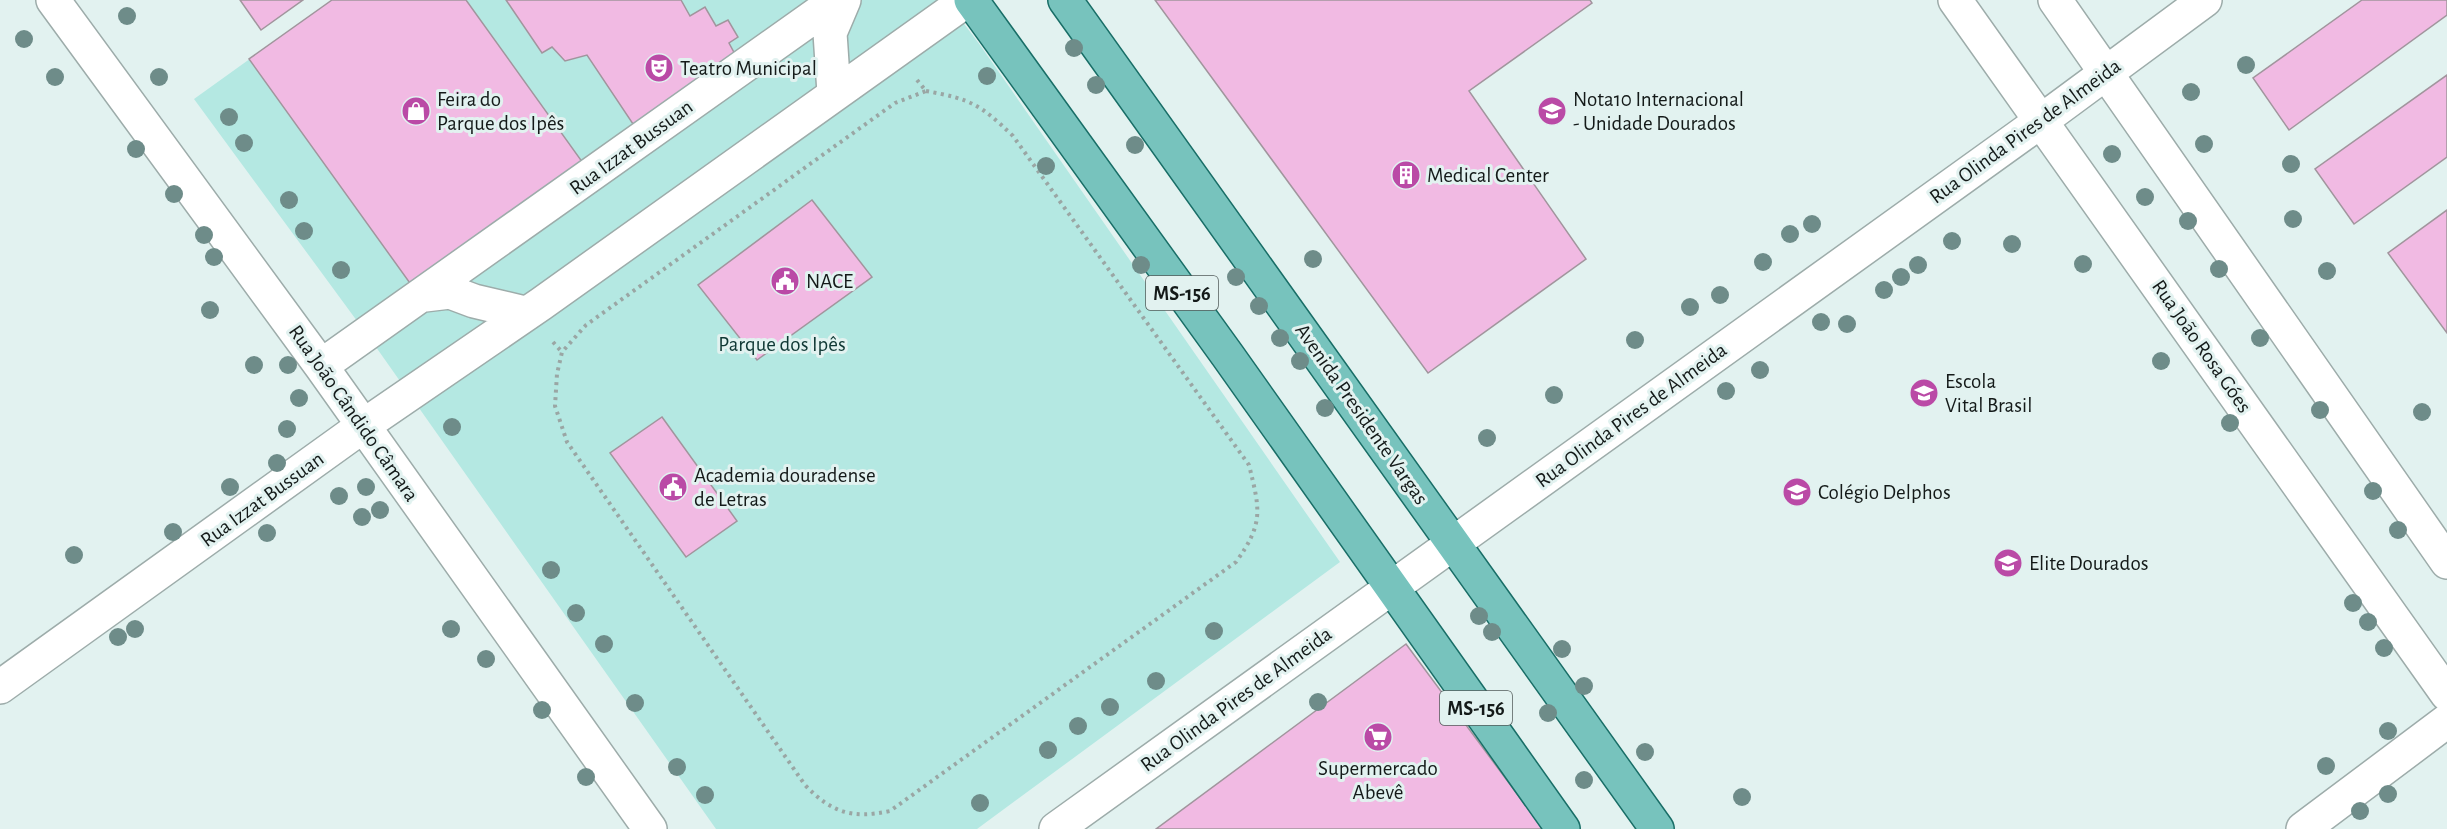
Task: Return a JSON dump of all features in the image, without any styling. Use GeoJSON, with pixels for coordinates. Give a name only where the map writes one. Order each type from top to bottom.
{"type":"FeatureCollection","features":[{"type":"Feature","properties":{"kind":"main road","name":"MS-156"},"geometry":{"type":"LineString","coordinates":[[969,0],[1234,364],[1390,588],[1563,829]]}},
{"type":"Feature","properties":{"kind":"main road","name":"Avenida Presidente Vargas"},"geometry":{"type":"LineString","coordinates":[[1065,0],[1657,829]]}},
{"type":"Feature","properties":{"kind":"street","name":"Rua João Cândido Câmara"},"geometry":{"type":"LineString","coordinates":[[53,0],[321,366],[650,829]]}},
{"type":"Feature","properties":{"kind":"street","name":"Rua Izzat Bussuan"},"geometry":{"type":"LineString","coordinates":[[321,366],[837,0]]}},
{"type":"Feature","properties":{"kind":"street"},"geometry":{"type":"LineString","coordinates":[[834,93],[830,33],[844,0]]}},
{"type":"Feature","properties":{"kind":"street","name":"Rua Izzat Bussuan"},"geometry":{"type":"LineString","coordinates":[[0,687],[363,426],[969,0]]}},
{"type":"Feature","properties":{"kind":"street","name":"Rua João Rosa Góes"},"geometry":{"type":"LineString","coordinates":[[1955,0],[2169,298],[2447,694]]}},
{"type":"Feature","properties":{"kind":"street"},"geometry":{"type":"LineString","coordinates":[[2055,0],[2447,562]]}},
{"type":"Feature","properties":{"kind":"street","name":"Rua Olinda Pires de Almeida"},"geometry":{"type":"LineString","coordinates":[[1056,829],[2041,122],[2205,0]]}},
{"type":"Feature","properties":{"kind":"street"},"geometry":{"type":"LineString","coordinates":[[425,294],[450,292],[474,301],[525,313]]}},
{"type":"Feature","properties":{"kind":"street"},"geometry":{"type":"LineString","coordinates":[[2302,829],[2447,721]]}},
{"type":"Feature","properties":{"kind":"path"},"geometry":{"type":"LineString","coordinates":[[926,91],[962,98],[984,108],[1013,136],[1249,465],[1258,513],[1254,537],[1236,561],[890,811],[865,816],[840,811],[820,800],[805,785],[567,442],[555,406],[557,374],[562,352],[586,325],[895,103],[926,91]]}},
{"type":"Feature","properties":{"kind":"green space","name":"Parque dos Ipês"},"geometry":{"type":"Polygon","coordinates":[[[332,0],[946,0],[980,45],[1340,562],[977,829],[716,829],[371,340],[194,99],[332,0]]]}},
{"type":"Feature","properties":{"kind":"building"},"geometry":{"type":"Polygon","coordinates":[[[240,0],[303,0],[261,30],[240,0]]]}},
{"type":"Feature","properties":{"kind":"building","name":"Feira do Parque dos Ipês"},"geometry":{"type":"Polygon","coordinates":[[[332,0],[466,0],[583,163],[412,286],[249,59],[332,0]]]}},
{"type":"Feature","properties":{"kind":"building","name":"Teatro Municipal"},"geometry":{"type":"Polygon","coordinates":[[[506,0],[681,0],[690,16],[705,7],[716,26],[728,20],[738,37],[729,43],[737,58],[635,127],[587,55],[565,61],[552,47],[542,53],[506,0]]]}},
{"type":"Feature","properties":{"kind":"building","name":"Medical Center"},"geometry":{"type":"Polygon","coordinates":[[[1155,0],[1590,0],[1592,3],[1469,91],[1586,259],[1428,373],[1155,0]]]}},
{"type":"Feature","properties":{"kind":"building"},"geometry":{"type":"Polygon","coordinates":[[[2362,0],[2447,0],[2447,15],[2289,130],[2253,78],[2362,0]]]}},
{"type":"Feature","properties":{"kind":"building"},"geometry":{"type":"Polygon","coordinates":[[[2447,75],[2447,157],[2354,224],[2315,169],[2447,75]]]}},
{"type":"Feature","properties":{"kind":"building","name":"NACE"},"geometry":{"type":"Polygon","coordinates":[[[812,200],[872,277],[757,360],[698,285],[812,200]]]}},
{"type":"Feature","properties":{"kind":"building"},"geometry":{"type":"Polygon","coordinates":[[[2447,210],[2447,333],[2388,253],[2447,210]]]}},
{"type":"Feature","properties":{"kind":"building","name":"Academia douradense de Letras"},"geometry":{"type":"Polygon","coordinates":[[[662,417],[737,521],[686,557],[610,453],[662,417]]]}},
{"type":"Feature","properties":{"kind":"building","name":"Supermercado Abevê"},"geometry":{"type":"Polygon","coordinates":[[[1406,644],[1543,829],[1156,829],[1406,644]]]}},
{"type":"Feature","properties":{"kind":"place","name":"Teatro Municipal"},"geometry":{"type":"Point","coordinates":[659,68]}},
{"type":"Feature","properties":{"kind":"place","name":"Feira do Parque dos Ipês"},"geometry":{"type":"Point","coordinates":[416,111]}},
{"type":"Feature","properties":{"kind":"place","name":"Nota10 Internacional - Unidade Dourados"},"geometry":{"type":"Point","coordinates":[1552,111]}},
{"type":"Feature","properties":{"kind":"place","name":"Medical Center"},"geometry":{"type":"Point","coordinates":[1406,175]}},
{"type":"Feature","properties":{"kind":"place","name":"NACE"},"geometry":{"type":"Point","coordinates":[785,281]}},
{"type":"Feature","properties":{"kind":"place","name":"Escola Vital Brasil"},"geometry":{"type":"Point","coordinates":[1924,393]}},
{"type":"Feature","properties":{"kind":"place","name":"Academia douradense de Letras"},"geometry":{"type":"Point","coordinates":[673,487]}},
{"type":"Feature","properties":{"kind":"place","name":"Colégio Delphos"},"geometry":{"type":"Point","coordinates":[1797,492]}},
{"type":"Feature","properties":{"kind":"place","name":"Elite Dourados"},"geometry":{"type":"Point","coordinates":[2008,563]}},
{"type":"Feature","properties":{"kind":"place","name":"Supermercado Abevê"},"geometry":{"type":"Point","coordinates":[1378,737]}}]}
